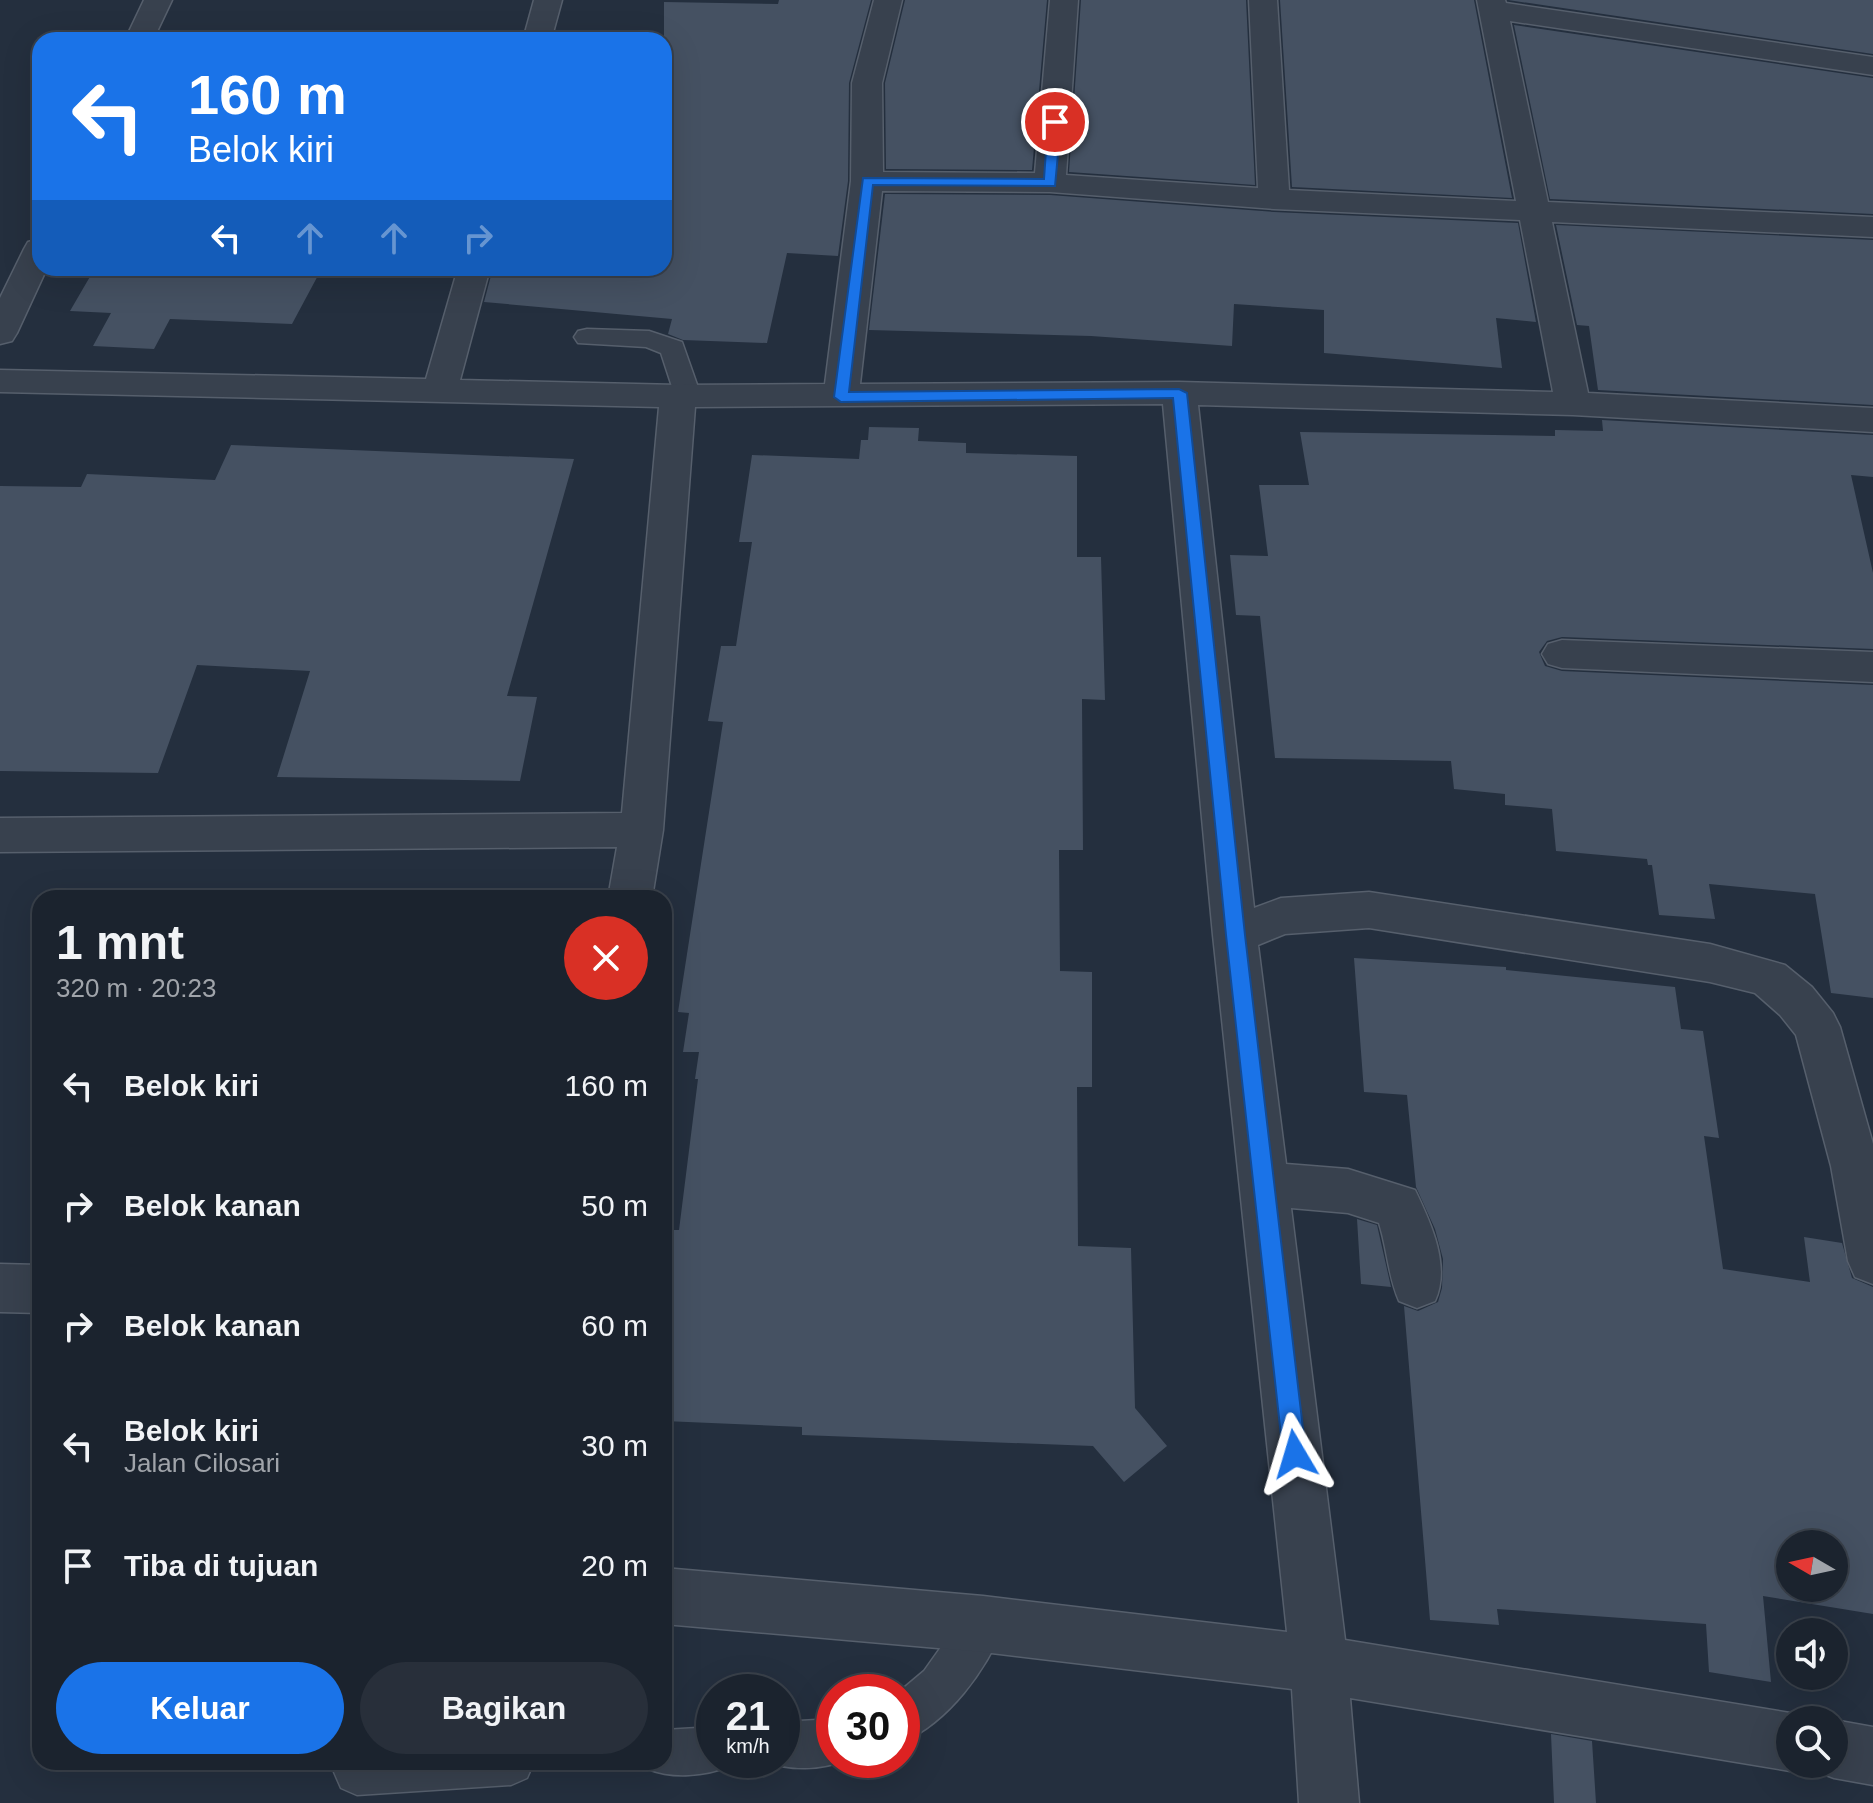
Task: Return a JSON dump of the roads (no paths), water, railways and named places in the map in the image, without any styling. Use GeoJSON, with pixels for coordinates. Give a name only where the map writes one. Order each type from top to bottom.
{"type":"FeatureCollection","features":[{"type":"Feature","properties":{"kind":"street"},"geometry":{"type":"LineString","coordinates":[[143,32],[158,0]]}},
{"type":"Feature","properties":{"kind":"street"},"geometry":{"type":"LineString","coordinates":[[539,32],[548,0]]}},
{"type":"Feature","properties":{"kind":"street"},"geometry":{"type":"LineString","coordinates":[[841,397],[867,181],[867,83],[888,0]]}},
{"type":"Feature","properties":{"kind":"street"},"geometry":{"type":"LineString","coordinates":[[1050,183],[1064,0]]}},
{"type":"Feature","properties":{"kind":"street"},"geometry":{"type":"LineString","coordinates":[[1263,0],[1274,199]]}},
{"type":"Feature","properties":{"kind":"street"},"geometry":{"type":"LineString","coordinates":[[1573,404],[1492,5],[1873,66]]}},
{"type":"Feature","properties":{"kind":"street"},"geometry":{"type":"LineString","coordinates":[[867,181],[1050,183],[1274,199],[1873,227]]}},
{"type":"Feature","properties":{"kind":"street"},"geometry":{"type":"LineString","coordinates":[[0,333],[32,266]]}},
{"type":"Feature","properties":{"kind":"street"},"geometry":{"type":"LineString","coordinates":[[440,390],[472,276]]}},
{"type":"Feature","properties":{"kind":"street"},"geometry":{"type":"LineString","coordinates":[[0,381],[682,396],[1179,393],[1573,404],[1873,420]]}},
{"type":"Feature","properties":{"kind":"street"},"geometry":{"type":"LineString","coordinates":[[1179,393],[1235,935],[1319,1664],[1329,1803]]}},
{"type":"Feature","properties":{"kind":"street"},"geometry":{"type":"LineString","coordinates":[[631,890],[642,830],[682,396]]}},
{"type":"Feature","properties":{"kind":"street"},"geometry":{"type":"LineString","coordinates":[[1562,654],[1873,667]]}},
{"type":"Feature","properties":{"kind":"street"},"geometry":{"type":"LineString","coordinates":[[0,835],[642,830]]}},
{"type":"Feature","properties":{"kind":"street"},"geometry":{"type":"LineString","coordinates":[[1235,935],[1281,916],[1369,910],[1724,966],[1769,978],[1796,1001],[1817,1027],[1855,1166],[1873,1261]]}},
{"type":"Feature","properties":{"kind":"street"},"geometry":{"type":"LineString","coordinates":[[1263,1184],[1348,1191],[1398,1206],[1413,1250],[1417,1284]]}},
{"type":"Feature","properties":{"kind":"street"},"geometry":{"type":"LineString","coordinates":[[0,1288],[32,1289]]}},
{"type":"Feature","properties":{"kind":"street"},"geometry":{"type":"LineString","coordinates":[[672,1597],[983,1624],[1319,1664],[1776,1740]]}},
{"type":"Feature","properties":{"kind":"street"},"geometry":{"type":"LineString","coordinates":[[1848,1752],[1873,1756]]}},
{"type":"Feature","properties":{"kind":"lane"},"geometry":{"type":"LineString","coordinates":[[587,337],[649,339],[673,348],[682,396]]}},
{"type":"Feature","properties":{"kind":"lane"},"geometry":{"type":"LineString","coordinates":[[920,1704],[940,1687],[983,1624]]}},
{"type":"Feature","properties":{"kind":"lane"},"geometry":{"type":"LineString","coordinates":[[672,1753],[696,1751]]}},
{"type":"Feature","properties":{"kind":"lane"},"geometry":{"type":"LineString","coordinates":[[357,1772],[388,1770]]}}]}
